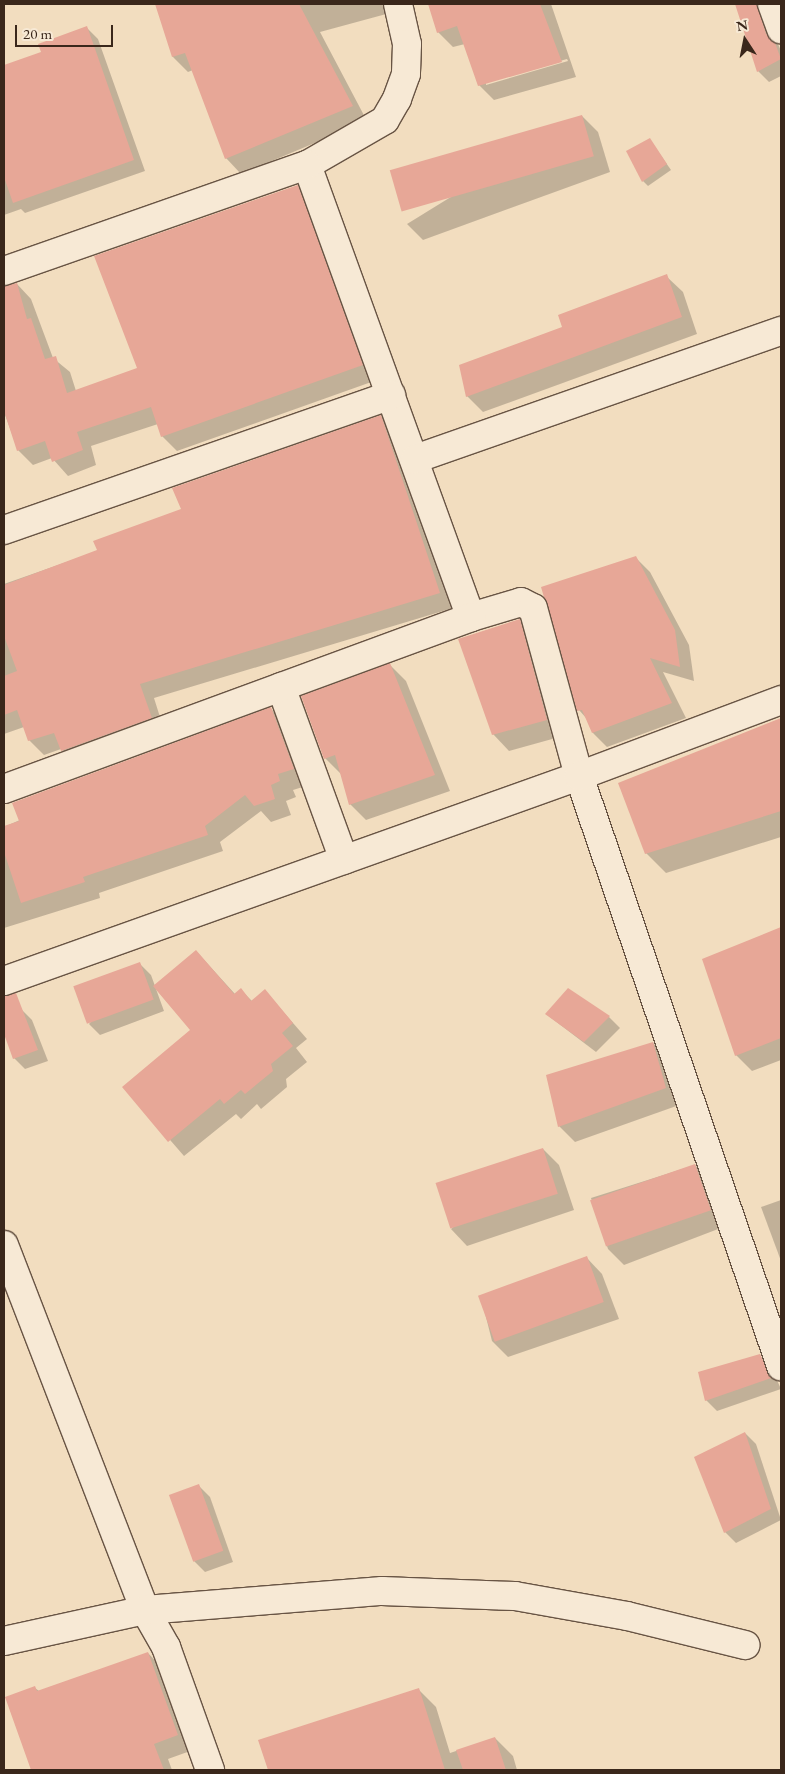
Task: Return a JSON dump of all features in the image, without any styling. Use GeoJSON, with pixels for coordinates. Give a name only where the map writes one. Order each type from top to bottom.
{"type":"FeatureCollection","features":[{"type":"Feature","properties":{"kind":"street"},"geometry":{"type":"LineString","coordinates":[[4,271],[307,165],[385,120],[406,74],[407,44],[398,4]]}},
{"type":"Feature","properties":{"kind":"street"},"geometry":{"type":"LineString","coordinates":[[772,4],[781,29]]}},
{"type":"Feature","properties":{"kind":"street"},"geometry":{"type":"LineString","coordinates":[[307,165],[471,617]]}},
{"type":"Feature","properties":{"kind":"street"},"geometry":{"type":"LineString","coordinates":[[415,459],[781,331]]}},
{"type":"Feature","properties":{"kind":"street"},"geometry":{"type":"LineString","coordinates":[[4,530],[391,395]]}},
{"type":"Feature","properties":{"kind":"street"},"geometry":{"type":"LineString","coordinates":[[4,789],[471,617],[521,602],[533,608],[579,776],[776,1335],[781,1366]]}},
{"type":"Feature","properties":{"kind":"street"},"geometry":{"type":"LineString","coordinates":[[281,687],[344,860]]}},
{"type":"Feature","properties":{"kind":"street"},"geometry":{"type":"LineString","coordinates":[[4,981],[579,776],[781,700]]}},
{"type":"Feature","properties":{"kind":"street"},"geometry":{"type":"LineString","coordinates":[[4,1245],[145,1610],[166,1647],[210,1770]]}},
{"type":"Feature","properties":{"kind":"street"},"geometry":{"type":"LineString","coordinates":[[4,1641],[145,1610],[382,1591],[515,1596],[627,1616],[745,1645]]}},
{"type":"Feature","properties":{"kind":"building"},"geometry":{"type":"Polygon","coordinates":[[[155,4],[299,4],[353,106],[225,159],[185,53],[172,57],[155,4]]]}},
{"type":"Feature","properties":{"kind":"building"},"geometry":{"type":"Polygon","coordinates":[[[428,4],[540,4],[562,62],[478,86],[457,26],[437,33],[428,4]]]}},
{"type":"Feature","properties":{"kind":"building"},"geometry":{"type":"Polygon","coordinates":[[[735,4],[757,4],[766,34],[775,43],[781,59],[757,72],[735,4]]]}},
{"type":"Feature","properties":{"kind":"building"},"geometry":{"type":"Polygon","coordinates":[[[87,26],[134,160],[13,203],[4,177],[4,65],[41,52],[38,44],[87,26]]]}},
{"type":"Feature","properties":{"kind":"building"},"geometry":{"type":"Polygon","coordinates":[[[582,115],[594,156],[402,211],[390,170],[582,115]]]}},
{"type":"Feature","properties":{"kind":"building"},"geometry":{"type":"Polygon","coordinates":[[[650,138],[667,164],[642,182],[626,151],[650,138]]]}},
{"type":"Feature","properties":{"kind":"building"},"geometry":{"type":"Polygon","coordinates":[[[298,185],[363,365],[161,437],[151,407],[77,432],[83,450],[52,462],[45,441],[17,451],[4,411],[4,286],[17,283],[27,319],[31,318],[45,359],[56,356],[67,393],[137,368],[94,256],[298,185]]]}},
{"type":"Feature","properties":{"kind":"building"},"geometry":{"type":"Polygon","coordinates":[[[667,274],[682,317],[466,397],[459,365],[562,327],[558,315],[667,274]]]}},
{"type":"Feature","properties":{"kind":"building"},"geometry":{"type":"Polygon","coordinates":[[[381,415],[440,593],[140,684],[152,718],[61,751],[54,733],[28,741],[17,710],[4,715],[4,676],[17,671],[4,636],[4,585],[97,550],[93,541],[181,509],[172,488],[381,415]]]}},
{"type":"Feature","properties":{"kind":"building"},"geometry":{"type":"Polygon","coordinates":[[[636,556],[675,630],[680,667],[650,658],[672,703],[592,733],[582,710],[577,711],[541,587],[636,556]]]}},
{"type":"Feature","properties":{"kind":"building"},"geometry":{"type":"Polygon","coordinates":[[[520,619],[547,720],[492,735],[458,639],[520,619]]]}},
{"type":"Feature","properties":{"kind":"building"},"geometry":{"type":"Polygon","coordinates":[[[390,663],[435,775],[349,805],[335,755],[324,759],[301,696],[390,663]]]}},
{"type":"Feature","properties":{"kind":"building"},"geometry":{"type":"Polygon","coordinates":[[[271,707],[294,769],[278,774],[280,781],[271,785],[275,799],[254,806],[245,795],[205,826],[208,835],[83,877],[85,882],[21,903],[4,852],[4,826],[19,821],[12,803],[271,707]]]}},
{"type":"Feature","properties":{"kind":"building"},"geometry":{"type":"Polygon","coordinates":[[[781,718],[781,811],[645,854],[618,783],[781,718]]]}},
{"type":"Feature","properties":{"kind":"building"},"geometry":{"type":"Polygon","coordinates":[[[781,927],[781,1038],[735,1056],[702,959],[781,927]]]}},
{"type":"Feature","properties":{"kind":"building"},"geometry":{"type":"Polygon","coordinates":[[[196,950],[234,994],[241,988],[251,1001],[265,989],[293,1023],[282,1033],[293,1046],[271,1064],[273,1071],[245,1094],[241,1090],[224,1104],[220,1099],[168,1142],[122,1087],[190,1030],[153,986],[196,950]]]}},
{"type":"Feature","properties":{"kind":"building"},"geometry":{"type":"Polygon","coordinates":[[[140,962],[154,1000],[87,1024],[73,986],[140,962]]]}},
{"type":"Feature","properties":{"kind":"building"},"geometry":{"type":"Polygon","coordinates":[[[568,988],[610,1016],[584,1042],[545,1014],[568,988]]]}},
{"type":"Feature","properties":{"kind":"building"},"geometry":{"type":"Polygon","coordinates":[[[16,993],[38,1050],[13,1059],[4,1034],[4,996],[16,993]]]}},
{"type":"Feature","properties":{"kind":"building"},"geometry":{"type":"Polygon","coordinates":[[[653,1042],[666,1088],[558,1127],[546,1075],[653,1042]]]}},
{"type":"Feature","properties":{"kind":"building"},"geometry":{"type":"Polygon","coordinates":[[[543,1148],[558,1194],[450,1229],[436,1183],[543,1148]]]}},
{"type":"Feature","properties":{"kind":"building"},"geometry":{"type":"Polygon","coordinates":[[[695,1164],[711,1210],[606,1246],[590,1200],[695,1164]]]}},
{"type":"Feature","properties":{"kind":"building"},"geometry":{"type":"Polygon","coordinates":[[[587,1256],[604,1302],[495,1342],[478,1296],[587,1256]]]}},
{"type":"Feature","properties":{"kind":"building"},"geometry":{"type":"Polygon","coordinates":[[[760,1354],[771,1378],[705,1401],[698,1372],[760,1354]]]}},
{"type":"Feature","properties":{"kind":"building"},"geometry":{"type":"Polygon","coordinates":[[[745,1432],[771,1509],[724,1533],[694,1457],[745,1432]]]}},
{"type":"Feature","properties":{"kind":"building"},"geometry":{"type":"Polygon","coordinates":[[[199,1484],[223,1551],[193,1562],[169,1495],[199,1484]]]}},
{"type":"Feature","properties":{"kind":"building"},"geometry":{"type":"Polygon","coordinates":[[[148,1652],[178,1735],[154,1744],[164,1770],[31,1770],[5,1697],[35,1686],[37,1691],[148,1652]]]}},
{"type":"Feature","properties":{"kind":"building"},"geometry":{"type":"Polygon","coordinates":[[[419,1688],[445,1770],[268,1770],[258,1740],[419,1688]]]}},
{"type":"Feature","properties":{"kind":"building"},"geometry":{"type":"Polygon","coordinates":[[[495,1737],[506,1770],[463,1770],[456,1750],[495,1737]]]}}]}
